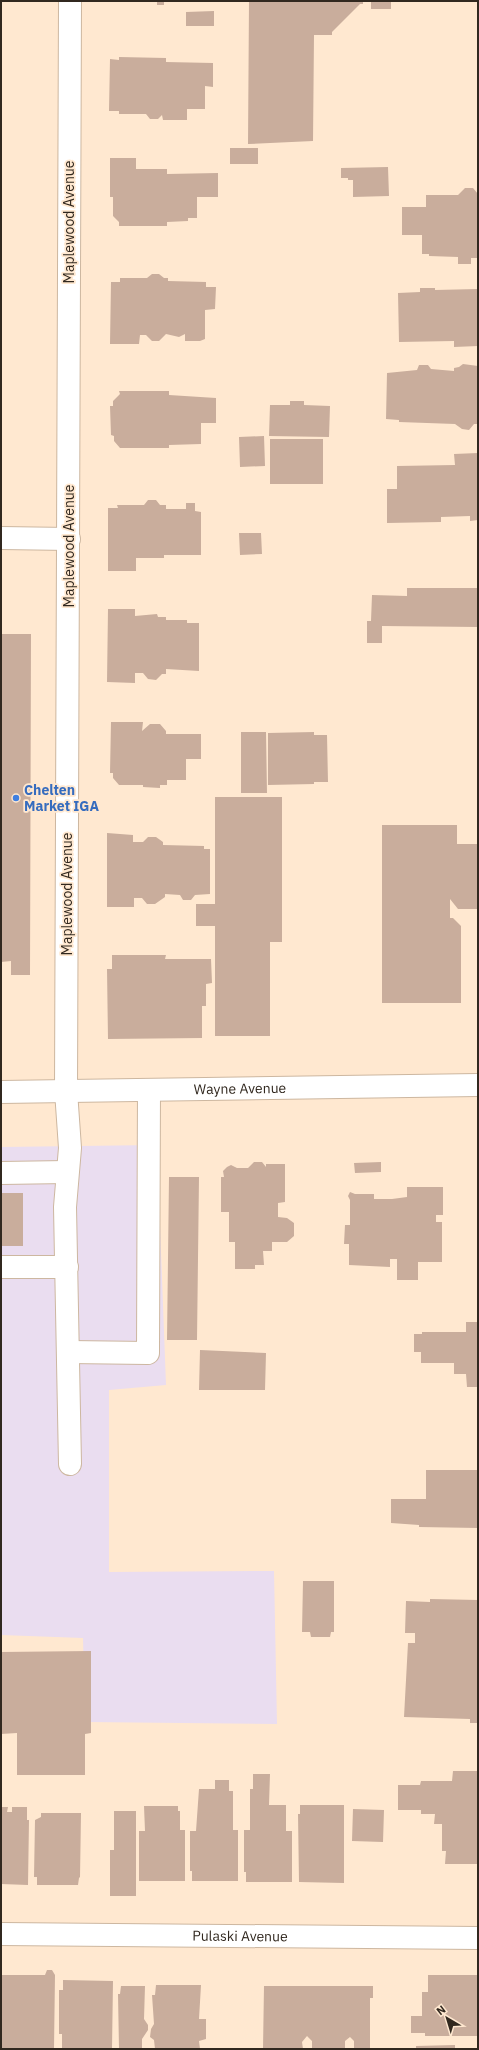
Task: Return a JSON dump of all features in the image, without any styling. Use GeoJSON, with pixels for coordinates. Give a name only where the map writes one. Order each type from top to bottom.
{"type":"FeatureCollection","features":[{"type":"Feature","properties":{"kind":"street","name":"Maplewood Avenue"},"geometry":{"type":"LineString","coordinates":[[70,1],[66,1091],[70,1148],[65,1207],[70,1464]]}},
{"type":"Feature","properties":{"kind":"street"},"geometry":{"type":"LineString","coordinates":[[1,538],[69,539]]}},
{"type":"Feature","properties":{"kind":"street","name":"Wayne Avenue"},"geometry":{"type":"LineString","coordinates":[[1,1092],[478,1086]]}},
{"type":"Feature","properties":{"kind":"street"},"geometry":{"type":"LineString","coordinates":[[69,1352],[148,1353],[149,1090]]}},
{"type":"Feature","properties":{"kind":"street"},"geometry":{"type":"LineString","coordinates":[[1,1173],[67,1172]]}},
{"type":"Feature","properties":{"kind":"street"},"geometry":{"type":"LineString","coordinates":[[1,1267],[67,1267]]}},
{"type":"Feature","properties":{"kind":"street","name":"Pulaski Avenue"},"geometry":{"type":"LineString","coordinates":[[1,1934],[478,1938]]}},
{"type":"Feature","properties":{"kind":"shaded area"},"geometry":{"type":"Polygon","coordinates":[[[157,1145],[166,1385],[109,1390],[109,1572],[274,1571],[277,1724],[85,1722],[83,1638],[1,1635],[1,1147],[157,1145]]]}},
{"type":"Feature","properties":{"kind":"building"},"geometry":{"type":"Polygon","coordinates":[[[157,1],[164,1],[164,5],[157,5],[157,1]]]}},
{"type":"Feature","properties":{"kind":"building"},"geometry":{"type":"Polygon","coordinates":[[[249,1],[363,1],[363,4],[360,4],[332,32],[332,35],[314,35],[313,141],[248,144],[249,1]]]}},
{"type":"Feature","properties":{"kind":"building"},"geometry":{"type":"Polygon","coordinates":[[[371,1],[391,1],[391,9],[371,9],[371,1]]]}},
{"type":"Feature","properties":{"kind":"building"},"geometry":{"type":"Polygon","coordinates":[[[214,11],[214,26],[186,26],[186,12],[214,11]]]}},
{"type":"Feature","properties":{"kind":"building"},"geometry":{"type":"Polygon","coordinates":[[[119,57],[166,58],[166,62],[213,63],[213,87],[205,86],[205,109],[187,109],[187,120],[163,120],[162,115],[158,119],[150,119],[146,114],[119,114],[119,111],[109,111],[110,59],[119,60],[119,57]]]}},
{"type":"Feature","properties":{"kind":"building"},"geometry":{"type":"Polygon","coordinates":[[[230,148],[258,148],[258,164],[230,164],[230,148]]]}},
{"type":"Feature","properties":{"kind":"building"},"geometry":{"type":"Polygon","coordinates":[[[110,158],[136,158],[136,169],[167,169],[167,174],[218,173],[218,197],[197,197],[197,218],[188,218],[188,221],[167,222],[167,226],[119,226],[119,222],[113,216],[113,197],[110,197],[110,158]]]}},
{"type":"Feature","properties":{"kind":"building"},"geometry":{"type":"Polygon","coordinates":[[[388,167],[389,196],[353,197],[353,180],[341,178],[341,168],[388,167]]]}},
{"type":"Feature","properties":{"kind":"building"},"geometry":{"type":"Polygon","coordinates":[[[465,188],[473,188],[478,194],[478,258],[471,258],[471,264],[458,264],[458,257],[429,256],[429,254],[422,254],[422,235],[402,235],[402,207],[426,207],[426,195],[458,195],[465,188]]]}},
{"type":"Feature","properties":{"kind":"building"},"geometry":{"type":"Polygon","coordinates":[[[152,274],[159,274],[164,278],[168,278],[168,281],[206,282],[206,287],[216,287],[215,309],[205,310],[205,339],[200,341],[185,341],[185,334],[179,337],[166,334],[159,341],[152,341],[146,335],[140,335],[139,344],[110,344],[111,282],[120,282],[120,278],[147,278],[152,274]]]}},
{"type":"Feature","properties":{"kind":"building"},"geometry":{"type":"Polygon","coordinates":[[[420,288],[435,288],[435,290],[478,289],[478,346],[454,347],[454,341],[399,342],[398,293],[420,292],[420,288]]]}},
{"type":"Feature","properties":{"kind":"building"},"geometry":{"type":"Polygon","coordinates":[[[463,364],[478,366],[478,424],[474,424],[469,430],[462,429],[455,424],[399,422],[399,420],[386,419],[387,373],[417,370],[419,365],[428,365],[431,369],[454,371],[454,368],[463,364]]]}},
{"type":"Feature","properties":{"kind":"building"},"geometry":{"type":"Polygon","coordinates":[[[119,391],[169,391],[169,395],[216,398],[216,423],[201,423],[201,444],[169,445],[169,448],[120,448],[114,441],[114,436],[111,435],[110,406],[113,406],[113,401],[120,394],[119,391]]]}},
{"type":"Feature","properties":{"kind":"building"},"geometry":{"type":"Polygon","coordinates":[[[290,401],[304,401],[304,405],[330,406],[329,437],[269,436],[270,405],[290,405],[290,401]]]}},
{"type":"Feature","properties":{"kind":"building"},"geometry":{"type":"Polygon","coordinates":[[[264,436],[265,466],[240,467],[239,437],[264,436]]]}},
{"type":"Feature","properties":{"kind":"building"},"geometry":{"type":"Polygon","coordinates":[[[270,439],[323,439],[323,484],[270,484],[270,439]]]}},
{"type":"Feature","properties":{"kind":"building"},"geometry":{"type":"Polygon","coordinates":[[[478,453],[478,520],[470,521],[470,516],[441,517],[441,522],[387,523],[387,489],[397,489],[397,466],[455,465],[454,454],[478,453]]]}},
{"type":"Feature","properties":{"kind":"building"},"geometry":{"type":"Polygon","coordinates":[[[148,500],[156,500],[160,505],[166,505],[166,509],[186,509],[186,503],[195,503],[195,511],[201,512],[201,555],[164,555],[164,558],[136,558],[136,571],[108,571],[108,508],[118,508],[117,505],[144,505],[148,500]]]}},
{"type":"Feature","properties":{"kind":"building"},"geometry":{"type":"Polygon","coordinates":[[[239,533],[261,533],[262,554],[240,555],[239,533]]]}},
{"type":"Feature","properties":{"kind":"building"},"geometry":{"type":"Polygon","coordinates":[[[407,588],[478,588],[478,627],[382,626],[382,643],[367,643],[367,621],[371,621],[372,595],[407,596],[407,588]]]}},
{"type":"Feature","properties":{"kind":"building"},"geometry":{"type":"Polygon","coordinates":[[[108,609],[135,609],[135,616],[157,614],[158,617],[166,617],[166,620],[187,620],[187,623],[199,623],[199,671],[166,669],[166,674],[162,674],[156,680],[148,679],[143,673],[135,673],[135,683],[107,682],[108,609]]]}},
{"type":"Feature","properties":{"kind":"building","name":"Chelten Market IGA"},"geometry":{"type":"Polygon","coordinates":[[[1,634],[31,634],[30,975],[11,975],[11,961],[1,962],[1,634]]]}},
{"type":"Feature","properties":{"kind":"building"},"geometry":{"type":"Polygon","coordinates":[[[111,722],[143,722],[142,731],[150,724],[160,724],[166,731],[166,734],[201,734],[201,759],[186,759],[186,780],[167,780],[167,785],[160,785],[160,788],[143,787],[143,785],[119,785],[113,778],[113,773],[110,773],[111,722]]]}},
{"type":"Feature","properties":{"kind":"building"},"geometry":{"type":"Polygon","coordinates":[[[241,732],[266,732],[267,793],[241,793],[241,732]]]}},
{"type":"Feature","properties":{"kind":"building"},"geometry":{"type":"Polygon","coordinates":[[[314,732],[314,735],[327,735],[328,782],[314,782],[314,784],[268,785],[268,733],[314,732]]]}},
{"type":"Feature","properties":{"kind":"building"},"geometry":{"type":"Polygon","coordinates":[[[215,797],[282,797],[282,942],[270,942],[270,1036],[215,1036],[215,926],[196,926],[196,904],[215,904],[215,797]]]}},
{"type":"Feature","properties":{"kind":"building"},"geometry":{"type":"Polygon","coordinates":[[[382,825],[457,825],[457,844],[478,844],[478,909],[458,909],[450,899],[450,918],[453,918],[461,926],[461,1003],[382,1003],[382,825]]]}},
{"type":"Feature","properties":{"kind":"building"},"geometry":{"type":"Polygon","coordinates":[[[107,833],[133,835],[133,842],[143,842],[148,837],[156,837],[163,842],[163,845],[204,846],[204,849],[210,849],[210,894],[195,895],[191,900],[183,900],[180,895],[165,894],[165,897],[155,904],[147,904],[142,898],[134,898],[134,907],[107,907],[107,833]]]}},
{"type":"Feature","properties":{"kind":"building"},"geometry":{"type":"Polygon","coordinates":[[[112,955],[166,955],[165,959],[211,959],[212,983],[206,984],[206,1006],[202,1006],[202,1038],[108,1039],[107,969],[112,969],[112,955]]]}},
{"type":"Feature","properties":{"kind":"building"},"geometry":{"type":"Polygon","coordinates":[[[254,1162],[262,1162],[266,1167],[266,1164],[285,1164],[285,1202],[278,1203],[278,1217],[287,1218],[294,1223],[294,1236],[287,1242],[272,1242],[272,1251],[263,1251],[264,1265],[255,1265],[255,1269],[235,1269],[235,1242],[229,1242],[229,1212],[221,1212],[221,1177],[224,1177],[223,1171],[231,1165],[237,1168],[248,1168],[254,1162]]]}},
{"type":"Feature","properties":{"kind":"building"},"geometry":{"type":"Polygon","coordinates":[[[381,1162],[381,1172],[355,1173],[354,1163],[381,1162]]]}},
{"type":"Feature","properties":{"kind":"building"},"geometry":{"type":"Polygon","coordinates":[[[169,1177],[199,1177],[197,1340],[167,1340],[169,1177]]]}},
{"type":"Feature","properties":{"kind":"building"},"geometry":{"type":"Polygon","coordinates":[[[407,1187],[443,1187],[443,1215],[436,1215],[436,1222],[442,1222],[442,1262],[418,1262],[418,1280],[397,1280],[397,1259],[390,1259],[390,1267],[349,1265],[349,1244],[344,1244],[345,1225],[350,1225],[350,1200],[348,1196],[350,1192],[355,1194],[374,1194],[374,1199],[392,1199],[407,1197],[407,1187]]]}},
{"type":"Feature","properties":{"kind":"building"},"geometry":{"type":"Polygon","coordinates":[[[1,1193],[23,1193],[23,1246],[1,1246],[1,1193]]]}},
{"type":"Feature","properties":{"kind":"building"},"geometry":{"type":"Polygon","coordinates":[[[466,1322],[478,1322],[478,1387],[467,1387],[466,1374],[454,1374],[454,1363],[421,1363],[421,1352],[414,1352],[414,1334],[422,1334],[422,1332],[466,1332],[466,1322]]]}},
{"type":"Feature","properties":{"kind":"building"},"geometry":{"type":"Polygon","coordinates":[[[200,1350],[266,1353],[265,1390],[199,1390],[200,1350]]]}},
{"type":"Feature","properties":{"kind":"building"},"geometry":{"type":"Polygon","coordinates":[[[426,1470],[478,1470],[478,1528],[419,1527],[419,1525],[391,1523],[391,1499],[426,1499],[426,1470]]]}},
{"type":"Feature","properties":{"kind":"building"},"geometry":{"type":"Polygon","coordinates":[[[303,1581],[334,1581],[334,1632],[331,1632],[330,1637],[311,1637],[310,1632],[302,1632],[303,1581]]]}},
{"type":"Feature","properties":{"kind":"building"},"geometry":{"type":"Polygon","coordinates":[[[430,1599],[478,1600],[478,1723],[470,1723],[470,1719],[404,1717],[408,1643],[415,1643],[415,1633],[405,1633],[406,1601],[430,1602],[430,1599]]]}},
{"type":"Feature","properties":{"kind":"building"},"geometry":{"type":"Polygon","coordinates":[[[91,1651],[91,1733],[85,1734],[85,1775],[17,1775],[17,1733],[1,1734],[1,1652],[91,1651]]]}},
{"type":"Feature","properties":{"kind":"building"},"geometry":{"type":"Polygon","coordinates":[[[453,1771],[478,1771],[478,1864],[445,1864],[446,1851],[442,1851],[442,1824],[434,1824],[435,1814],[421,1814],[421,1810],[398,1810],[398,1785],[420,1785],[421,1781],[452,1781],[453,1771]]]}},
{"type":"Feature","properties":{"kind":"building"},"geometry":{"type":"Polygon","coordinates":[[[253,1774],[270,1774],[269,1805],[286,1805],[286,1831],[292,1831],[292,1882],[246,1882],[246,1872],[244,1872],[244,1830],[250,1830],[250,1789],[253,1789],[253,1774]]]}},
{"type":"Feature","properties":{"kind":"building"},"geometry":{"type":"Polygon","coordinates":[[[215,1780],[229,1780],[229,1791],[233,1791],[233,1830],[238,1830],[238,1881],[192,1881],[192,1871],[190,1871],[190,1831],[196,1831],[199,1789],[215,1789],[215,1780]]]}},
{"type":"Feature","properties":{"kind":"building"},"geometry":{"type":"Polygon","coordinates":[[[300,1805],[344,1805],[344,1883],[299,1882],[298,1814],[300,1814],[300,1805]]]}},
{"type":"Feature","properties":{"kind":"building"},"geometry":{"type":"Polygon","coordinates":[[[144,1806],[178,1806],[178,1811],[180,1811],[180,1830],[185,1830],[185,1881],[139,1881],[139,1831],[145,1831],[144,1806]]]}},
{"type":"Feature","properties":{"kind":"building"},"geometry":{"type":"Polygon","coordinates":[[[1,1807],[8,1807],[7,1812],[12,1812],[12,1807],[27,1807],[27,1820],[29,1820],[28,1885],[1,1884],[1,1807]]]}},
{"type":"Feature","properties":{"kind":"building"},"geometry":{"type":"Polygon","coordinates":[[[353,1809],[384,1810],[383,1842],[352,1841],[353,1809]]]}},
{"type":"Feature","properties":{"kind":"building"},"geometry":{"type":"Polygon","coordinates":[[[114,1811],[136,1811],[136,1896],[110,1896],[110,1850],[114,1850],[114,1811]]]}},
{"type":"Feature","properties":{"kind":"building"},"geometry":{"type":"Polygon","coordinates":[[[41,1813],[81,1813],[80,1877],[78,1885],[37,1885],[37,1877],[34,1877],[35,1820],[41,1817],[41,1813]]]}},
{"type":"Feature","properties":{"kind":"building"},"geometry":{"type":"Polygon","coordinates":[[[47,1970],[52,1970],[55,1975],[54,2049],[1,2049],[1,1975],[45,1975],[47,1970]]]}},
{"type":"Feature","properties":{"kind":"building"},"geometry":{"type":"Polygon","coordinates":[[[428,1975],[478,1975],[478,2036],[425,2036],[425,2033],[411,2033],[411,2016],[422,2016],[422,1992],[428,1992],[428,1975]]]}},
{"type":"Feature","properties":{"kind":"building"},"geometry":{"type":"Polygon","coordinates":[[[63,1980],[113,1981],[112,2049],[62,2049],[62,2034],[59,2034],[59,1990],[63,1990],[63,1980]]]}},
{"type":"Feature","properties":{"kind":"building"},"geometry":{"type":"Polygon","coordinates":[[[156,1985],[201,1985],[199,2019],[206,2019],[206,2039],[199,2041],[200,2049],[155,2049],[154,2040],[150,2037],[151,2029],[154,2024],[152,1995],[155,1995],[156,1985]]]}},
{"type":"Feature","properties":{"kind":"building"},"geometry":{"type":"Polygon","coordinates":[[[121,1986],[145,1986],[144,2019],[148,2025],[148,2030],[142,2039],[142,2049],[119,2049],[118,1994],[120,1994],[121,1986]]]}},
{"type":"Feature","properties":{"kind":"building"},"geometry":{"type":"Polygon","coordinates":[[[264,1986],[373,1986],[373,1998],[370,1998],[370,2049],[354,2049],[354,2041],[350,2037],[345,2041],[345,2049],[312,2049],[312,2041],[307,2036],[302,2042],[303,2049],[263,2049],[264,1986]]]}},
{"type":"Feature","properties":{"kind":"building"},"geometry":{"type":"Polygon","coordinates":[[[455,2045],[455,2049],[416,2049],[416,2046],[455,2045]]]}},
{"type":"Feature","properties":{"kind":"place","name":"Chelten Market IGA"},"geometry":{"type":"Point","coordinates":[16,798]}}]}
